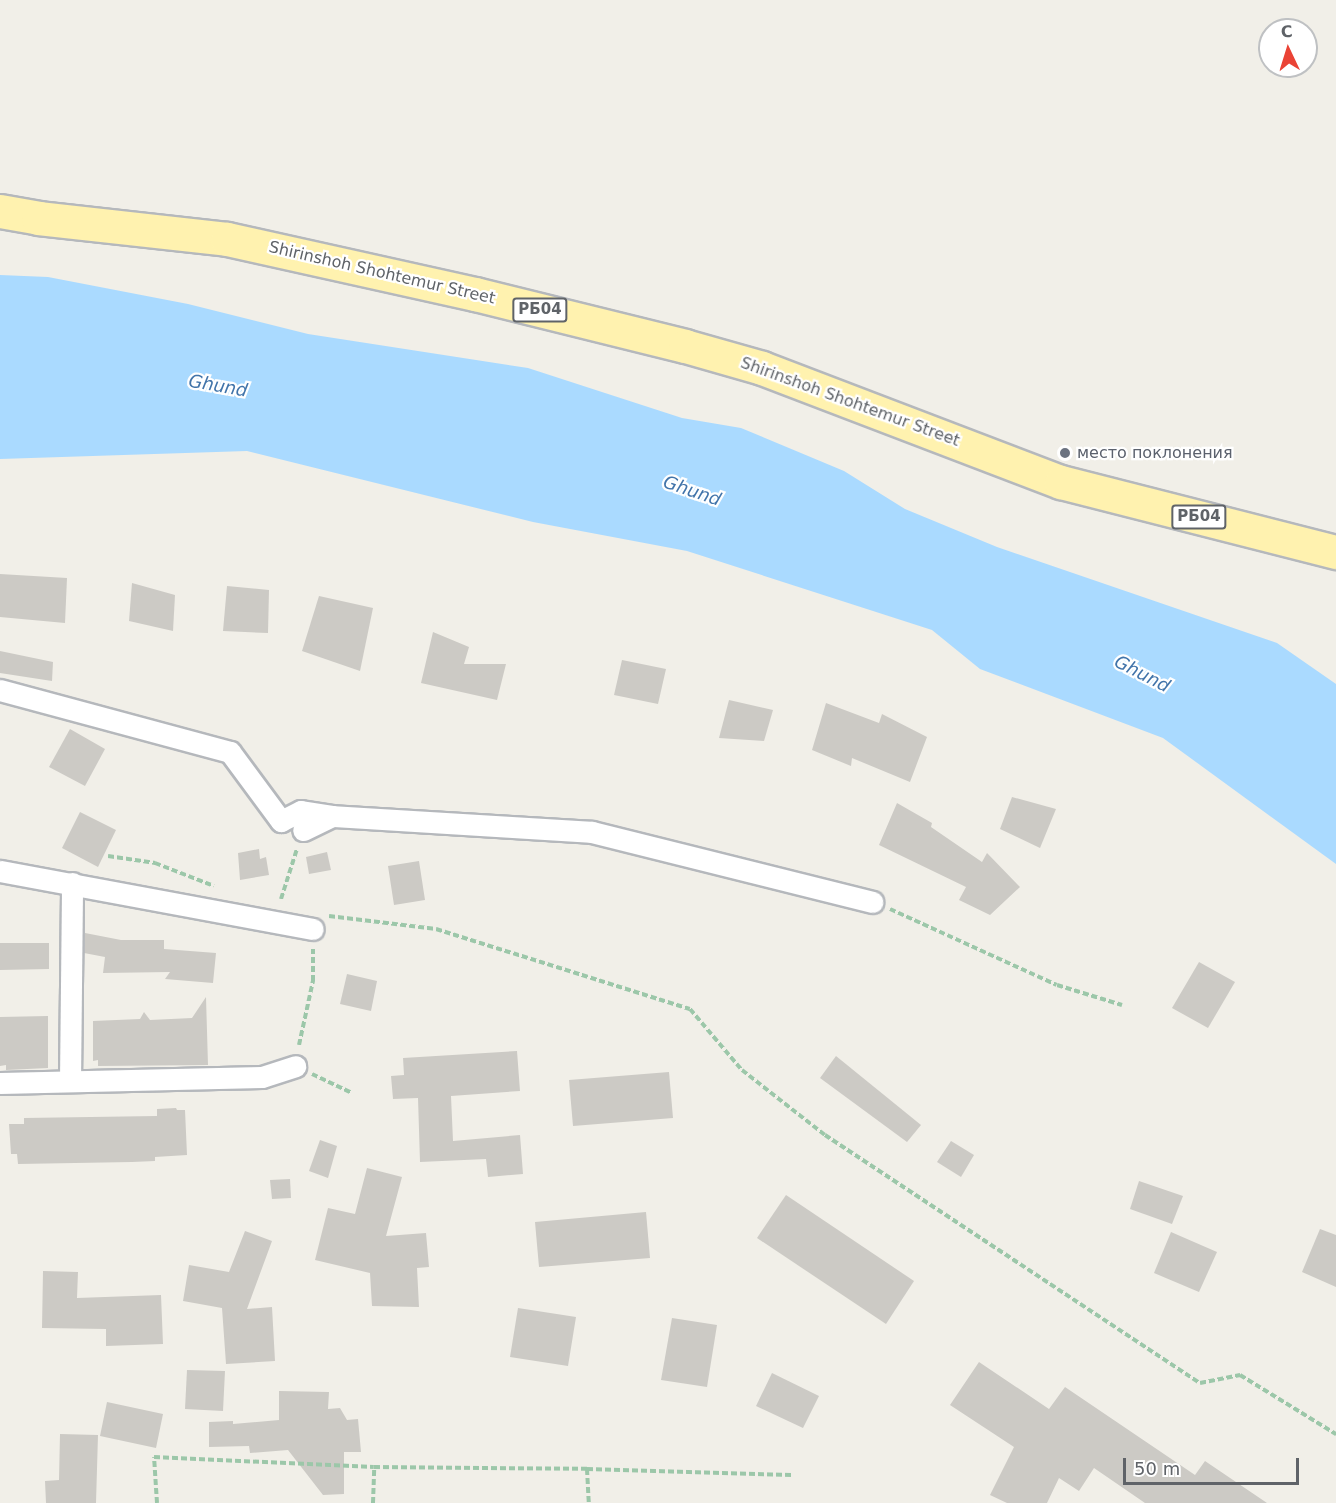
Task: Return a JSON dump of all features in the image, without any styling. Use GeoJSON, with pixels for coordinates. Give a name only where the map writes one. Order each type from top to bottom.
{"type":"FeatureCollection","features":[{"type":"Feature","properties":{"kind":"main road","name":"Shirinshoh Shohtemur Street"},"geometry":{"type":"LineString","coordinates":[[0,211],[38,218],[227,238],[475,294],[686,346],[762,368],[1061,482],[1336,552]]}},
{"type":"Feature","properties":{"kind":"street"},"geometry":{"type":"LineString","coordinates":[[0,690],[230,752],[281,821],[301,811],[332,816],[592,832],[873,902]]}},
{"type":"Feature","properties":{"kind":"street"},"geometry":{"type":"LineString","coordinates":[[303,830],[332,816]]}},
{"type":"Feature","properties":{"kind":"street"},"geometry":{"type":"LineString","coordinates":[[0,871],[319,922]]}},
{"type":"Feature","properties":{"kind":"street"},"geometry":{"type":"LineString","coordinates":[[70,1081],[72,883]]}},
{"type":"Feature","properties":{"kind":"street"},"geometry":{"type":"LineString","coordinates":[[0,1083],[262,1077],[295,1066]]}},
{"type":"Feature","properties":{"kind":"path"},"geometry":{"type":"LineString","coordinates":[[280,899],[303,830]]}},
{"type":"Feature","properties":{"kind":"path"},"geometry":{"type":"LineString","coordinates":[[873,902],[1057,985],[1122,1005]]}},
{"type":"Feature","properties":{"kind":"path"},"geometry":{"type":"LineString","coordinates":[[319,922],[436,929],[690,1009],[742,1070],[825,1135],[1200,1383],[1240,1375],[1336,1434]]}},
{"type":"Feature","properties":{"kind":"path"},"geometry":{"type":"LineString","coordinates":[[295,1066],[352,1093]]}},
{"type":"Feature","properties":{"kind":"path"},"geometry":{"type":"LineString","coordinates":[[157,1503],[154,1457],[374,1467],[587,1469],[792,1475]]}},
{"type":"Feature","properties":{"kind":"path"},"geometry":{"type":"LineString","coordinates":[[373,1503],[374,1467]]}},
{"type":"Feature","properties":{"kind":"path"},"geometry":{"type":"LineString","coordinates":[[587,1469],[589,1503]]}},
{"type":"Feature","properties":{"kind":"water","name":"Ghund"},"geometry":{"type":"Polygon","coordinates":[[[0,275],[48,277],[188,304],[308,334],[528,368],[682,418],[741,428],[844,471],[905,509],[997,547],[1277,643],[1336,684],[1336,864],[1163,738],[980,669],[932,630],[687,551],[533,522],[247,451],[0,459],[0,275]]]}},
{"type":"Feature","properties":{"kind":"building"},"geometry":{"type":"Polygon","coordinates":[[[0,574],[67,578],[65,623],[0,617],[0,574]]]}},
{"type":"Feature","properties":{"kind":"building"},"geometry":{"type":"Polygon","coordinates":[[[132,583],[175,595],[173,631],[129,621],[132,583]]]}},
{"type":"Feature","properties":{"kind":"building"},"geometry":{"type":"Polygon","coordinates":[[[227,586],[269,590],[268,633],[223,631],[227,586]]]}},
{"type":"Feature","properties":{"kind":"building"},"geometry":{"type":"Polygon","coordinates":[[[319,596],[373,608],[360,671],[302,651],[319,596]]]}},
{"type":"Feature","properties":{"kind":"building"},"geometry":{"type":"Polygon","coordinates":[[[433,632],[469,647],[464,664],[506,664],[497,700],[421,683],[433,632]]]}},
{"type":"Feature","properties":{"kind":"building"},"geometry":{"type":"Polygon","coordinates":[[[0,651],[53,662],[52,681],[0,673],[0,651]]]}},
{"type":"Feature","properties":{"kind":"building"},"geometry":{"type":"Polygon","coordinates":[[[622,660],[666,669],[658,704],[614,695],[622,660]]]}},
{"type":"Feature","properties":{"kind":"building"},"geometry":{"type":"Polygon","coordinates":[[[729,700],[773,710],[764,741],[719,738],[729,700]]]}},
{"type":"Feature","properties":{"kind":"building"},"geometry":{"type":"Polygon","coordinates":[[[826,703],[879,723],[882,714],[927,737],[910,782],[852,758],[851,766],[812,750],[826,703]]]}},
{"type":"Feature","properties":{"kind":"building"},"geometry":{"type":"Polygon","coordinates":[[[70,729],[105,749],[85,786],[49,767],[70,729]]]}},
{"type":"Feature","properties":{"kind":"building"},"geometry":{"type":"Polygon","coordinates":[[[1012,797],[1056,809],[1040,848],[1000,829],[1012,797]]]}},
{"type":"Feature","properties":{"kind":"building"},"geometry":{"type":"Polygon","coordinates":[[[897,803],[932,823],[931,827],[982,862],[987,853],[1020,887],[990,915],[959,900],[966,887],[879,845],[897,803]]]}},
{"type":"Feature","properties":{"kind":"building"},"geometry":{"type":"Polygon","coordinates":[[[80,812],[116,830],[98,867],[62,848],[80,812]]]}},
{"type":"Feature","properties":{"kind":"building"},"geometry":{"type":"Polygon","coordinates":[[[259,849],[260,859],[266,857],[269,875],[240,880],[238,853],[259,849]]]}},
{"type":"Feature","properties":{"kind":"building"},"geometry":{"type":"Polygon","coordinates":[[[327,852],[331,870],[309,874],[306,857],[327,852]]]}},
{"type":"Feature","properties":{"kind":"building"},"geometry":{"type":"Polygon","coordinates":[[[419,861],[425,900],[394,905],[388,866],[419,861]]]}},
{"type":"Feature","properties":{"kind":"building"},"geometry":{"type":"Polygon","coordinates":[[[85,933],[121,940],[164,940],[164,949],[216,953],[213,983],[165,979],[170,972],[103,973],[105,957],[84,953],[85,933]]]}},
{"type":"Feature","properties":{"kind":"building"},"geometry":{"type":"Polygon","coordinates":[[[0,943],[49,943],[49,969],[0,970],[0,943]]]}},
{"type":"Feature","properties":{"kind":"building"},"geometry":{"type":"Polygon","coordinates":[[[1199,962],[1235,982],[1208,1028],[1172,1008],[1199,962]]]}},
{"type":"Feature","properties":{"kind":"building"},"geometry":{"type":"Polygon","coordinates":[[[347,974],[377,981],[371,1011],[340,1004],[347,974]]]}},
{"type":"Feature","properties":{"kind":"building"},"geometry":{"type":"Polygon","coordinates":[[[206,997],[208,1065],[98,1066],[98,1060],[93,1061],[93,1021],[140,1019],[144,1012],[150,1020],[192,1018],[206,997]]]}},
{"type":"Feature","properties":{"kind":"building"},"geometry":{"type":"Polygon","coordinates":[[[48,1016],[48,1068],[6,1070],[6,1065],[0,1066],[0,1017],[48,1016]]]}},
{"type":"Feature","properties":{"kind":"building"},"geometry":{"type":"Polygon","coordinates":[[[517,1051],[520,1091],[451,1096],[453,1141],[520,1135],[523,1174],[488,1177],[486,1159],[420,1162],[418,1098],[393,1099],[391,1076],[404,1075],[403,1058],[517,1051]]]}},
{"type":"Feature","properties":{"kind":"building"},"geometry":{"type":"Polygon","coordinates":[[[836,1056],[921,1125],[907,1142],[820,1078],[836,1056]]]}},
{"type":"Feature","properties":{"kind":"building"},"geometry":{"type":"Polygon","coordinates":[[[669,1072],[673,1118],[573,1126],[569,1080],[669,1072]]]}},
{"type":"Feature","properties":{"kind":"building"},"geometry":{"type":"Polygon","coordinates":[[[157,1109],[185,1110],[187,1155],[155,1157],[155,1161],[18,1164],[17,1154],[11,1154],[9,1124],[24,1124],[24,1118],[157,1116],[157,1109]]]}},
{"type":"Feature","properties":{"kind":"building"},"geometry":{"type":"Polygon","coordinates":[[[320,1140],[337,1146],[328,1178],[309,1171],[320,1140]]]}},
{"type":"Feature","properties":{"kind":"building"},"geometry":{"type":"Polygon","coordinates":[[[951,1141],[974,1155],[961,1177],[937,1162],[951,1141]]]}},
{"type":"Feature","properties":{"kind":"building"},"geometry":{"type":"Polygon","coordinates":[[[367,1168],[402,1177],[386,1236],[426,1233],[429,1267],[417,1268],[419,1307],[372,1306],[370,1273],[315,1260],[328,1208],[355,1214],[367,1168]]]}},
{"type":"Feature","properties":{"kind":"building"},"geometry":{"type":"Polygon","coordinates":[[[290,1179],[291,1198],[272,1199],[270,1180],[290,1179]]]}},
{"type":"Feature","properties":{"kind":"building"},"geometry":{"type":"Polygon","coordinates":[[[1139,1181],[1183,1196],[1172,1224],[1130,1209],[1139,1181]]]}},
{"type":"Feature","properties":{"kind":"building"},"geometry":{"type":"Polygon","coordinates":[[[786,1195],[914,1281],[886,1324],[757,1238],[786,1195]]]}},
{"type":"Feature","properties":{"kind":"building"},"geometry":{"type":"Polygon","coordinates":[[[646,1212],[650,1258],[539,1267],[535,1222],[646,1212]]]}},
{"type":"Feature","properties":{"kind":"building"},"geometry":{"type":"Polygon","coordinates":[[[1320,1229],[1336,1235],[1336,1287],[1302,1272],[1320,1229]]]}},
{"type":"Feature","properties":{"kind":"building"},"geometry":{"type":"Polygon","coordinates":[[[245,1231],[272,1241],[247,1309],[272,1307],[275,1361],[226,1364],[222,1308],[183,1301],[189,1265],[229,1272],[245,1231]]]}},
{"type":"Feature","properties":{"kind":"building"},"geometry":{"type":"Polygon","coordinates":[[[1171,1232],[1217,1252],[1199,1292],[1154,1273],[1171,1232]]]}},
{"type":"Feature","properties":{"kind":"building"},"geometry":{"type":"Polygon","coordinates":[[[43,1271],[78,1272],[77,1298],[161,1295],[163,1344],[106,1346],[106,1329],[42,1328],[43,1271]]]}},
{"type":"Feature","properties":{"kind":"building"},"geometry":{"type":"Polygon","coordinates":[[[518,1308],[576,1317],[568,1366],[510,1357],[518,1308]]]}},
{"type":"Feature","properties":{"kind":"building"},"geometry":{"type":"Polygon","coordinates":[[[672,1318],[717,1325],[707,1387],[661,1380],[672,1318]]]}},
{"type":"Feature","properties":{"kind":"building"},"geometry":{"type":"Polygon","coordinates":[[[979,1362],[1049,1409],[1065,1387],[1195,1475],[1205,1461],[1267,1503],[1145,1503],[1094,1468],[1079,1491],[1059,1478],[1047,1503],[1007,1503],[990,1495],[1014,1447],[950,1405],[979,1362]]]}},
{"type":"Feature","properties":{"kind":"building"},"geometry":{"type":"Polygon","coordinates":[[[187,1370],[225,1371],[223,1411],[185,1409],[187,1370]]]}},
{"type":"Feature","properties":{"kind":"building"},"geometry":{"type":"Polygon","coordinates":[[[772,1373],[819,1396],[803,1428],[756,1406],[772,1373]]]}},
{"type":"Feature","properties":{"kind":"building"},"geometry":{"type":"Polygon","coordinates":[[[279,1391],[329,1392],[328,1409],[340,1408],[347,1420],[358,1419],[361,1452],[344,1452],[344,1494],[323,1495],[288,1450],[250,1453],[249,1446],[209,1447],[209,1422],[233,1421],[233,1424],[279,1420],[279,1391]]]}},
{"type":"Feature","properties":{"kind":"building"},"geometry":{"type":"Polygon","coordinates":[[[107,1402],[163,1414],[156,1448],[100,1436],[107,1402]]]}},
{"type":"Feature","properties":{"kind":"building"},"geometry":{"type":"Polygon","coordinates":[[[60,1434],[98,1435],[96,1503],[46,1503],[45,1481],[59,1480],[60,1434]]]}},
{"type":"Feature","properties":{"kind":"place","name":"место поклонения"},"geometry":{"type":"Point","coordinates":[1065,453]}}]}
